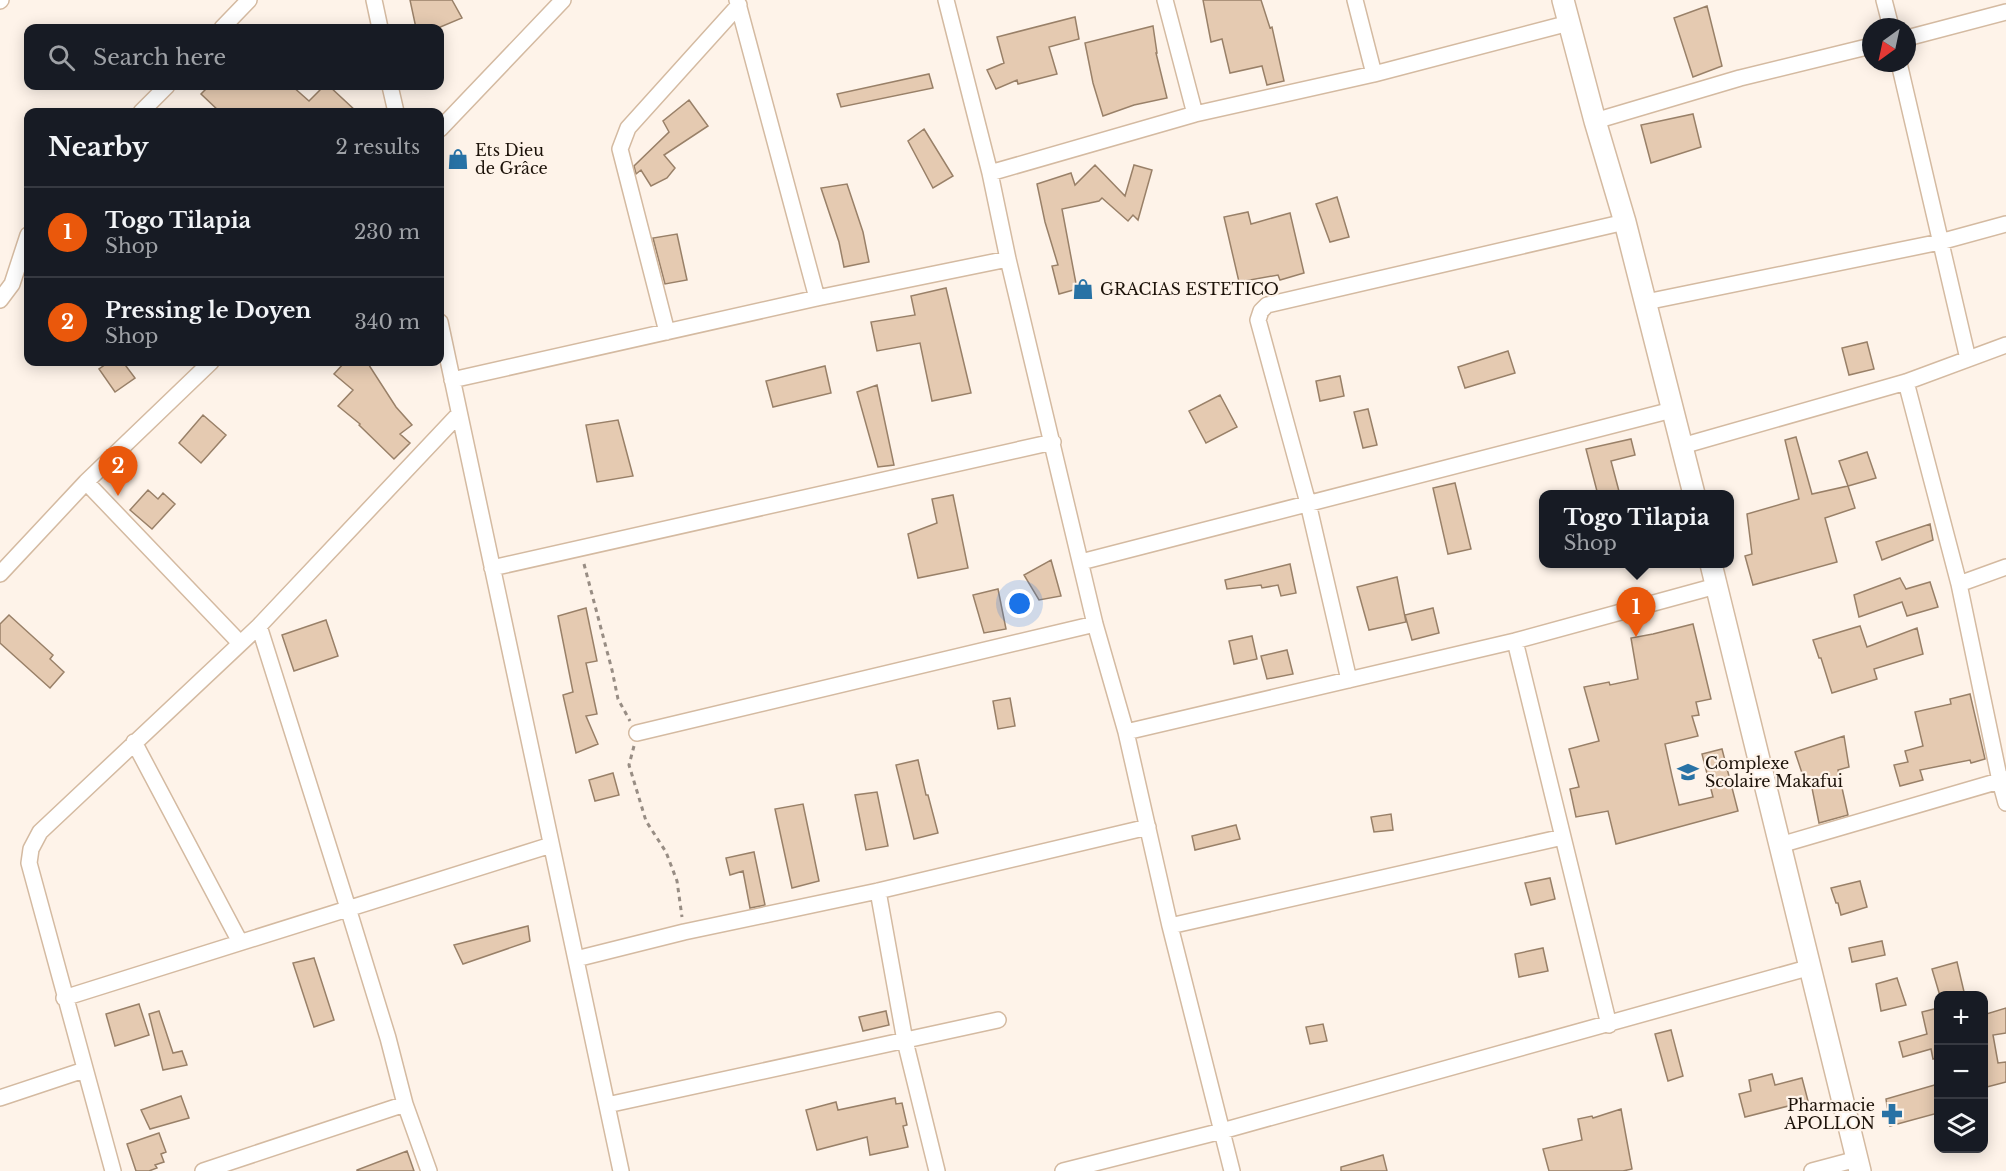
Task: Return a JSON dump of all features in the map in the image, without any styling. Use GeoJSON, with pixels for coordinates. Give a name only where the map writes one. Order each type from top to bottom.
{"type":"FeatureCollection","features":[{"type":"Feature","properties":{"kind":"street"},"geometry":{"type":"LineString","coordinates":[[226,24],[249,0]]}},
{"type":"Feature","properties":{"kind":"street"},"geometry":{"type":"LineString","coordinates":[[374,0],[379,24]]}},
{"type":"Feature","properties":{"kind":"street"},"geometry":{"type":"LineString","coordinates":[[444,125],[563,0]]}},
{"type":"Feature","properties":{"kind":"street"},"geometry":{"type":"LineString","coordinates":[[946,0],[990,173],[1008,259],[1095,624],[1126,732],[1170,926],[1232,1171]]}},
{"type":"Feature","properties":{"kind":"street"},"geometry":{"type":"LineString","coordinates":[[1165,0],[1196,114]]}},
{"type":"Feature","properties":{"kind":"street"},"geometry":{"type":"LineString","coordinates":[[1355,0],[1374,74]]}},
{"type":"Feature","properties":{"kind":"street"},"geometry":{"type":"LineString","coordinates":[[1563,0],[1625,222],[1693,490]]}},
{"type":"Feature","properties":{"kind":"street"},"geometry":{"type":"LineString","coordinates":[[1884,0],[1889,18]]}},
{"type":"Feature","properties":{"kind":"street"},"geometry":{"type":"LineString","coordinates":[[738,2],[817,298]]}},
{"type":"Feature","properties":{"kind":"street"},"geometry":{"type":"LineString","coordinates":[[667,332],[620,149],[628,128],[738,2]]}},
{"type":"Feature","properties":{"kind":"street"},"geometry":{"type":"LineString","coordinates":[[1916,36],[2006,12]]}},
{"type":"Feature","properties":{"kind":"street"},"geometry":{"type":"LineString","coordinates":[[990,173],[1196,114],[1374,74],[1569,23]]}},
{"type":"Feature","properties":{"kind":"street"},"geometry":{"type":"LineString","coordinates":[[1595,121],[1740,78],[1862,48]]}},
{"type":"Feature","properties":{"kind":"street"},"geometry":{"type":"LineString","coordinates":[[1901,72],[1968,359]]}},
{"type":"Feature","properties":{"kind":"street"},"geometry":{"type":"LineString","coordinates":[[145,108],[163,90]]}},
{"type":"Feature","properties":{"kind":"street"},"geometry":{"type":"LineString","coordinates":[[391,90],[395,108]]}},
{"type":"Feature","properties":{"kind":"street"},"geometry":{"type":"LineString","coordinates":[[1349,680],[1308,503],[1258,321],[1261,311],[1267,305],[1625,222]]}},
{"type":"Feature","properties":{"kind":"street"},"geometry":{"type":"LineString","coordinates":[[1646,302],[1940,242],[2006,224]]}},
{"type":"Feature","properties":{"kind":"street"},"geometry":{"type":"LineString","coordinates":[[0,300],[12,284],[24,245]]}},
{"type":"Feature","properties":{"kind":"street"},"geometry":{"type":"LineString","coordinates":[[452,380],[817,298],[1008,259]]}},
{"type":"Feature","properties":{"kind":"street"},"geometry":{"type":"LineString","coordinates":[[444,341],[621,1171]]}},
{"type":"Feature","properties":{"kind":"street"},"geometry":{"type":"LineString","coordinates":[[1682,446],[1906,381],[2006,345]]}},
{"type":"Feature","properties":{"kind":"street"},"geometry":{"type":"LineString","coordinates":[[0,574],[86,482],[207,366]]}},
{"type":"Feature","properties":{"kind":"street"},"geometry":{"type":"LineString","coordinates":[[1906,381],[1959,584],[2003,780],[2006,803]]}},
{"type":"Feature","properties":{"kind":"street"},"geometry":{"type":"LineString","coordinates":[[1081,562],[1672,410]]}},
{"type":"Feature","properties":{"kind":"street"},"geometry":{"type":"LineString","coordinates":[[113,1171],[29,863],[32,849],[40,832],[259,626],[459,414]]}},
{"type":"Feature","properties":{"kind":"street"},"geometry":{"type":"LineString","coordinates":[[492,568],[1053,442]]}},
{"type":"Feature","properties":{"kind":"street"},"geometry":{"type":"LineString","coordinates":[[86,482],[240,643]]}},
{"type":"Feature","properties":{"kind":"street"},"geometry":{"type":"LineString","coordinates":[[1959,584],[2006,567]]}},
{"type":"Feature","properties":{"kind":"street"},"geometry":{"type":"LineString","coordinates":[[1712,568],[1858,1165],[1812,1171]]}},
{"type":"Feature","properties":{"kind":"street"},"geometry":{"type":"LineString","coordinates":[[1126,732],[1515,641],[1716,586]]}},
{"type":"Feature","properties":{"kind":"street"},"geometry":{"type":"LineString","coordinates":[[637,733],[1095,624]]}},
{"type":"Feature","properties":{"kind":"street"},"geometry":{"type":"LineString","coordinates":[[259,626],[348,908],[405,1104],[429,1171]]}},
{"type":"Feature","properties":{"kind":"street"},"geometry":{"type":"LineString","coordinates":[[1515,641],[1609,1025]]}},
{"type":"Feature","properties":{"kind":"street"},"geometry":{"type":"LineString","coordinates":[[134,742],[240,942]]}},
{"type":"Feature","properties":{"kind":"street"},"geometry":{"type":"LineString","coordinates":[[1780,845],[2003,780]]}},
{"type":"Feature","properties":{"kind":"street"},"geometry":{"type":"LineString","coordinates":[[576,959],[684,932],[878,891],[1148,827]]}},
{"type":"Feature","properties":{"kind":"street"},"geometry":{"type":"LineString","coordinates":[[1170,926],[1563,837]]}},
{"type":"Feature","properties":{"kind":"street"},"geometry":{"type":"LineString","coordinates":[[64,998],[551,846]]}},
{"type":"Feature","properties":{"kind":"street"},"geometry":{"type":"LineString","coordinates":[[878,891],[905,1041],[937,1171]]}},
{"type":"Feature","properties":{"kind":"street"},"geometry":{"type":"LineString","coordinates":[[1063,1171],[1222,1131],[1811,968]]}},
{"type":"Feature","properties":{"kind":"street"},"geometry":{"type":"LineString","coordinates":[[607,1105],[998,1020]]}},
{"type":"Feature","properties":{"kind":"street"},"geometry":{"type":"LineString","coordinates":[[0,1098],[84,1070]]}},
{"type":"Feature","properties":{"kind":"street"},"geometry":{"type":"LineString","coordinates":[[203,1171],[405,1104]]}},
{"type":"Feature","properties":{"kind":"building"},"geometry":{"type":"Polygon","coordinates":[[[410,0],[452,0],[462,18],[444,26],[415,24],[410,0]]]}},
{"type":"Feature","properties":{"kind":"building"},"geometry":{"type":"Polygon","coordinates":[[[1203,0],[1261,0],[1270,28],[1272,27],[1284,81],[1267,85],[1262,66],[1230,73],[1222,39],[1211,42],[1203,0]]]}},
{"type":"Feature","properties":{"kind":"building"},"geometry":{"type":"Polygon","coordinates":[[[1707,6],[1722,66],[1693,77],[1674,18],[1707,6]]]}},
{"type":"Feature","properties":{"kind":"building"},"geometry":{"type":"Polygon","coordinates":[[[1075,17],[1079,39],[1049,47],[1057,74],[1018,84],[1017,80],[996,89],[987,70],[1004,63],[997,37],[1075,17]]]}},
{"type":"Feature","properties":{"kind":"building"},"geometry":{"type":"Polygon","coordinates":[[[1153,26],[1156,53],[1167,98],[1134,105],[1103,116],[1093,83],[1085,43],[1153,26]]]}},
{"type":"Feature","properties":{"kind":"building"},"geometry":{"type":"Polygon","coordinates":[[[929,74],[933,88],[841,107],[837,94],[929,74]]]}},
{"type":"Feature","properties":{"kind":"building"},"geometry":{"type":"Polygon","coordinates":[[[205,90],[297,90],[309,101],[320,90],[333,90],[353,108],[216,108],[201,94],[205,90]]]}},
{"type":"Feature","properties":{"kind":"building"},"geometry":{"type":"Polygon","coordinates":[[[689,100],[708,126],[664,155],[675,168],[667,178],[651,186],[641,170],[636,174],[634,166],[669,132],[663,121],[689,100]]]}},
{"type":"Feature","properties":{"kind":"building"},"geometry":{"type":"Polygon","coordinates":[[[1693,114],[1701,147],[1651,163],[1641,125],[1693,114]]]}},
{"type":"Feature","properties":{"kind":"building"},"geometry":{"type":"Polygon","coordinates":[[[924,129],[953,176],[933,188],[908,141],[924,129]]]}},
{"type":"Feature","properties":{"kind":"building"},"geometry":{"type":"Polygon","coordinates":[[[1095,165],[1125,196],[1134,165],[1152,170],[1138,220],[1133,215],[1128,221],[1102,198],[1099,201],[1062,209],[1077,289],[1059,294],[1052,266],[1058,265],[1037,184],[1071,173],[1075,185],[1095,165]]]}},
{"type":"Feature","properties":{"kind":"building"},"geometry":{"type":"Polygon","coordinates":[[[847,184],[863,232],[869,262],[844,267],[839,242],[821,188],[847,184]]]}},
{"type":"Feature","properties":{"kind":"building"},"geometry":{"type":"Polygon","coordinates":[[[1337,197],[1349,237],[1330,242],[1316,204],[1337,197]]]}},
{"type":"Feature","properties":{"kind":"building"},"geometry":{"type":"Polygon","coordinates":[[[1248,212],[1251,224],[1290,213],[1304,273],[1280,280],[1278,275],[1239,282],[1224,217],[1248,212]]]}},
{"type":"Feature","properties":{"kind":"building"},"geometry":{"type":"Polygon","coordinates":[[[677,234],[687,280],[665,284],[653,238],[677,234]]]}},
{"type":"Feature","properties":{"kind":"building"},"geometry":{"type":"Polygon","coordinates":[[[946,288],[971,393],[932,401],[920,343],[877,351],[871,322],[915,315],[911,296],[946,288]]]}},
{"type":"Feature","properties":{"kind":"building"},"geometry":{"type":"Polygon","coordinates":[[[1867,342],[1874,369],[1849,375],[1842,348],[1867,342]]]}},
{"type":"Feature","properties":{"kind":"building"},"geometry":{"type":"Polygon","coordinates":[[[1508,351],[1515,373],[1465,388],[1458,367],[1508,351]]]}},
{"type":"Feature","properties":{"kind":"building"},"geometry":{"type":"Polygon","coordinates":[[[103,366],[126,366],[135,378],[115,392],[99,369],[103,366]]]}},
{"type":"Feature","properties":{"kind":"building"},"geometry":{"type":"Polygon","coordinates":[[[341,366],[370,366],[396,407],[412,425],[400,434],[410,443],[394,459],[360,424],[338,406],[353,390],[334,374],[341,366]]]}},
{"type":"Feature","properties":{"kind":"building"},"geometry":{"type":"Polygon","coordinates":[[[825,366],[831,393],[773,407],[766,381],[825,366]]]}},
{"type":"Feature","properties":{"kind":"building"},"geometry":{"type":"Polygon","coordinates":[[[1340,376],[1344,396],[1320,401],[1316,381],[1340,376]]]}},
{"type":"Feature","properties":{"kind":"building"},"geometry":{"type":"Polygon","coordinates":[[[877,385],[894,465],[878,467],[857,392],[877,385]]]}},
{"type":"Feature","properties":{"kind":"building"},"geometry":{"type":"Polygon","coordinates":[[[1220,395],[1237,427],[1206,443],[1189,411],[1220,395]]]}},
{"type":"Feature","properties":{"kind":"building"},"geometry":{"type":"Polygon","coordinates":[[[1368,409],[1377,445],[1363,448],[1354,412],[1368,409]]]}},
{"type":"Feature","properties":{"kind":"building"},"geometry":{"type":"Polygon","coordinates":[[[203,415],[226,435],[201,463],[179,443],[203,415]]]}},
{"type":"Feature","properties":{"kind":"building"},"geometry":{"type":"Polygon","coordinates":[[[618,420],[633,476],[597,482],[586,425],[618,420]]]}},
{"type":"Feature","properties":{"kind":"building"},"geometry":{"type":"Polygon","coordinates":[[[1796,437],[1812,494],[1848,486],[1855,508],[1825,518],[1837,562],[1753,585],[1745,556],[1752,554],[1747,514],[1799,499],[1785,440],[1796,437]]]}},
{"type":"Feature","properties":{"kind":"building"},"geometry":{"type":"Polygon","coordinates":[[[1631,439],[1635,455],[1611,461],[1619,490],[1597,490],[1586,449],[1631,439]]]}},
{"type":"Feature","properties":{"kind":"building"},"geometry":{"type":"Polygon","coordinates":[[[1867,452],[1876,478],[1848,486],[1839,461],[1867,452]]]}},
{"type":"Feature","properties":{"kind":"building"},"geometry":{"type":"Polygon","coordinates":[[[1455,483],[1471,549],[1448,554],[1433,488],[1455,483]]]}},
{"type":"Feature","properties":{"kind":"building"},"geometry":{"type":"Polygon","coordinates":[[[148,490],[158,499],[163,493],[175,504],[152,529],[130,510],[148,490]]]}},
{"type":"Feature","properties":{"kind":"building"},"geometry":{"type":"Polygon","coordinates":[[[953,495],[968,568],[918,578],[908,534],[937,523],[932,499],[953,495]]]}},
{"type":"Feature","properties":{"kind":"building"},"geometry":{"type":"Polygon","coordinates":[[[1930,524],[1933,540],[1882,560],[1876,542],[1930,524]]]}},
{"type":"Feature","properties":{"kind":"building"},"geometry":{"type":"Polygon","coordinates":[[[1051,560],[1061,596],[1039,600],[1024,575],[1051,560]]]}},
{"type":"Feature","properties":{"kind":"building"},"geometry":{"type":"Polygon","coordinates":[[[1290,564],[1296,593],[1281,596],[1278,585],[1227,589],[1225,580],[1290,564]]]}},
{"type":"Feature","properties":{"kind":"building"},"geometry":{"type":"Polygon","coordinates":[[[1397,577],[1406,622],[1369,630],[1357,587],[1397,577]]]}},
{"type":"Feature","properties":{"kind":"building"},"geometry":{"type":"Polygon","coordinates":[[[1900,578],[1906,589],[1930,582],[1938,607],[1907,616],[1902,602],[1859,617],[1854,595],[1900,578]]]}},
{"type":"Feature","properties":{"kind":"building"},"geometry":{"type":"Polygon","coordinates":[[[998,589],[1006,629],[984,633],[973,595],[998,589]]]}},
{"type":"Feature","properties":{"kind":"building"},"geometry":{"type":"Polygon","coordinates":[[[586,608],[597,661],[586,663],[597,714],[586,716],[598,744],[576,753],[563,695],[573,692],[558,616],[586,608]]]}},
{"type":"Feature","properties":{"kind":"building"},"geometry":{"type":"Polygon","coordinates":[[[1433,608],[1439,633],[1412,640],[1405,615],[1433,608]]]}},
{"type":"Feature","properties":{"kind":"building"},"geometry":{"type":"Polygon","coordinates":[[[9,615],[53,655],[50,659],[64,672],[50,688],[0,643],[0,624],[9,615]]]}},
{"type":"Feature","properties":{"kind":"building"},"geometry":{"type":"Polygon","coordinates":[[[326,620],[338,656],[294,671],[282,635],[326,620]]]}},
{"type":"Feature","properties":{"kind":"building"},"geometry":{"type":"Polygon","coordinates":[[[1693,624],[1711,699],[1696,702],[1699,715],[1692,716],[1698,736],[1665,744],[1672,776],[1679,805],[1713,797],[1702,754],[1722,749],[1738,811],[1616,844],[1608,811],[1576,817],[1570,789],[1579,787],[1569,749],[1599,741],[1584,687],[1609,682],[1610,685],[1638,679],[1631,638],[1693,624]]]}},
{"type":"Feature","properties":{"kind":"building"},"geometry":{"type":"Polygon","coordinates":[[[1860,626],[1867,647],[1917,628],[1923,654],[1874,669],[1877,679],[1832,693],[1813,640],[1860,626]]]}},
{"type":"Feature","properties":{"kind":"building"},"geometry":{"type":"Polygon","coordinates":[[[1252,636],[1257,659],[1234,664],[1229,641],[1252,636]]]}},
{"type":"Feature","properties":{"kind":"building"},"geometry":{"type":"Polygon","coordinates":[[[1287,650],[1293,674],[1267,679],[1261,656],[1287,650]]]}},
{"type":"Feature","properties":{"kind":"building"},"geometry":{"type":"Polygon","coordinates":[[[1970,694],[1985,759],[1920,770],[1923,780],[1900,786],[1894,765],[1908,762],[1905,751],[1923,746],[1915,712],[1951,704],[1950,699],[1970,694]]]}},
{"type":"Feature","properties":{"kind":"building"},"geometry":{"type":"Polygon","coordinates":[[[1010,698],[1015,726],[998,729],[993,701],[1010,698]]]}},
{"type":"Feature","properties":{"kind":"building"},"geometry":{"type":"Polygon","coordinates":[[[1844,736],[1849,767],[1838,770],[1848,815],[1819,823],[1810,778],[1804,779],[1795,752],[1844,736]]]}},
{"type":"Feature","properties":{"kind":"building"},"geometry":{"type":"Polygon","coordinates":[[[918,760],[938,833],[914,839],[896,765],[918,760]]]}},
{"type":"Feature","properties":{"kind":"building"},"geometry":{"type":"Polygon","coordinates":[[[613,773],[619,795],[595,801],[589,780],[613,773]]]}},
{"type":"Feature","properties":{"kind":"building"},"geometry":{"type":"Polygon","coordinates":[[[877,792],[888,846],[866,850],[855,795],[877,792]]]}},
{"type":"Feature","properties":{"kind":"building"},"geometry":{"type":"Polygon","coordinates":[[[803,804],[819,881],[792,888],[775,809],[803,804]]]}},
{"type":"Feature","properties":{"kind":"building"},"geometry":{"type":"Polygon","coordinates":[[[1391,814],[1393,830],[1374,832],[1371,817],[1391,814]]]}},
{"type":"Feature","properties":{"kind":"building"},"geometry":{"type":"Polygon","coordinates":[[[1236,825],[1240,839],[1195,850],[1192,836],[1236,825]]]}},
{"type":"Feature","properties":{"kind":"building"},"geometry":{"type":"Polygon","coordinates":[[[754,852],[765,905],[750,908],[743,871],[730,875],[726,858],[754,852]]]}},
{"type":"Feature","properties":{"kind":"building"},"geometry":{"type":"Polygon","coordinates":[[[1550,878],[1555,899],[1531,905],[1525,883],[1550,878]]]}},
{"type":"Feature","properties":{"kind":"building"},"geometry":{"type":"Polygon","coordinates":[[[1860,881],[1867,907],[1841,915],[1831,888],[1860,881]]]}},
{"type":"Feature","properties":{"kind":"building"},"geometry":{"type":"Polygon","coordinates":[[[528,926],[530,941],[463,964],[454,945],[528,926]]]}},
{"type":"Feature","properties":{"kind":"building"},"geometry":{"type":"Polygon","coordinates":[[[1882,941],[1885,955],[1852,962],[1849,948],[1882,941]]]}},
{"type":"Feature","properties":{"kind":"building"},"geometry":{"type":"Polygon","coordinates":[[[1543,948],[1548,971],[1519,977],[1515,954],[1543,948]]]}},
{"type":"Feature","properties":{"kind":"building"},"geometry":{"type":"Polygon","coordinates":[[[314,958],[334,1020],[314,1027],[293,963],[314,958]]]}},
{"type":"Feature","properties":{"kind":"building"},"geometry":{"type":"Polygon","coordinates":[[[1957,962],[1964,991],[1939,991],[1932,969],[1957,962]]]}},
{"type":"Feature","properties":{"kind":"building"},"geometry":{"type":"Polygon","coordinates":[[[1897,978],[1906,1005],[1881,1011],[1876,984],[1897,978]]]}},
{"type":"Feature","properties":{"kind":"building"},"geometry":{"type":"Polygon","coordinates":[[[139,1004],[149,1035],[115,1046],[106,1014],[139,1004]]]}},
{"type":"Feature","properties":{"kind":"building"},"geometry":{"type":"Polygon","coordinates":[[[2006,1008],[2006,1033],[1993,1035],[1998,1063],[2006,1062],[2006,1082],[1988,1087],[1988,1045],[1988,1013],[2006,1008]]]}},
{"type":"Feature","properties":{"kind":"building"},"geometry":{"type":"Polygon","coordinates":[[[1934,1009],[1934,1059],[1931,1049],[1903,1057],[1899,1042],[1927,1034],[1922,1012],[1934,1009]]]}},
{"type":"Feature","properties":{"kind":"building"},"geometry":{"type":"Polygon","coordinates":[[[159,1011],[173,1053],[182,1051],[187,1065],[163,1070],[149,1014],[159,1011]]]}},
{"type":"Feature","properties":{"kind":"building"},"geometry":{"type":"Polygon","coordinates":[[[886,1011],[889,1025],[863,1031],[859,1017],[886,1011]]]}},
{"type":"Feature","properties":{"kind":"building"},"geometry":{"type":"Polygon","coordinates":[[[1323,1024],[1327,1041],[1310,1044],[1306,1027],[1323,1024]]]}},
{"type":"Feature","properties":{"kind":"building"},"geometry":{"type":"Polygon","coordinates":[[[1671,1030],[1683,1076],[1668,1081],[1655,1034],[1671,1030]]]}},
{"type":"Feature","properties":{"kind":"building"},"geometry":{"type":"Polygon","coordinates":[[[1772,1074],[1775,1085],[1802,1078],[1808,1101],[1745,1117],[1739,1094],[1751,1091],[1749,1080],[1772,1074]]]}},
{"type":"Feature","properties":{"kind":"building"},"geometry":{"type":"Polygon","coordinates":[[[1934,1085],[1934,1114],[1890,1126],[1886,1099],[1934,1085]]]}},
{"type":"Feature","properties":{"kind":"building"},"geometry":{"type":"Polygon","coordinates":[[[181,1096],[189,1118],[150,1129],[141,1110],[181,1096]]]}},
{"type":"Feature","properties":{"kind":"building"},"geometry":{"type":"Polygon","coordinates":[[[895,1098],[896,1104],[902,1103],[907,1125],[903,1126],[908,1147],[870,1155],[867,1137],[817,1150],[806,1110],[836,1102],[838,1110],[895,1098]]]}},
{"type":"Feature","properties":{"kind":"building"},"geometry":{"type":"Polygon","coordinates":[[[1621,1109],[1632,1169],[1549,1171],[1543,1149],[1582,1140],[1578,1119],[1592,1116],[1593,1118],[1621,1109]]]}},
{"type":"Feature","properties":{"kind":"building"},"geometry":{"type":"Polygon","coordinates":[[[159,1133],[166,1152],[161,1154],[164,1162],[155,1165],[157,1168],[149,1171],[136,1171],[127,1144],[159,1133]]]}},
{"type":"Feature","properties":{"kind":"building"},"geometry":{"type":"Polygon","coordinates":[[[407,1151],[414,1171],[357,1171],[357,1170],[407,1151]]]}},
{"type":"Feature","properties":{"kind":"building"},"geometry":{"type":"Polygon","coordinates":[[[1383,1155],[1387,1171],[1341,1171],[1341,1167],[1383,1155]]]}},
{"type":"Feature","properties":{"kind":"place","name":"Ets Dieu de Grâce"},"geometry":{"type":"Point","coordinates":[458,159]}},
{"type":"Feature","properties":{"kind":"place","name":"GRACIAS ESTETICO"},"geometry":{"type":"Point","coordinates":[1083,289]}},
{"type":"Feature","properties":{"kind":"place","name":"Pressing le Doyen"},"geometry":{"type":"Point","coordinates":[118,496]}},
{"type":"Feature","properties":{"kind":"place","name":"Togo Tilapia"},"geometry":{"type":"Point","coordinates":[1636,637]}},
{"type":"Feature","properties":{"kind":"place","name":"Complexe Scolaire Makafui"},"geometry":{"type":"Point","coordinates":[1688,772]}},
{"type":"Feature","properties":{"kind":"place","name":"Pharmacie APOLLON"},"geometry":{"type":"Point","coordinates":[1892,1114]}}]}
